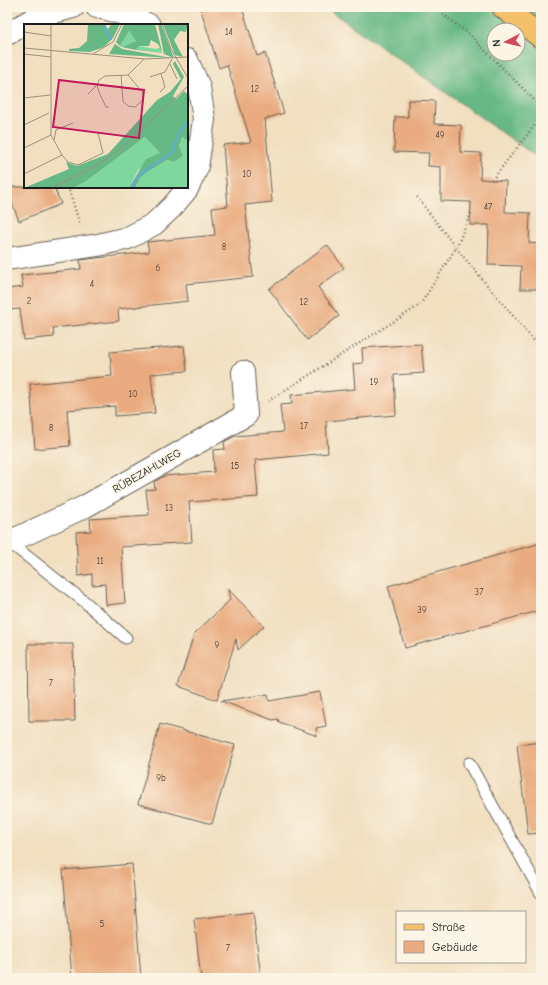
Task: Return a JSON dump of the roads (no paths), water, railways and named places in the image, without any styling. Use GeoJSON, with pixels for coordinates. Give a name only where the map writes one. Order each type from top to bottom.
{"type":"FeatureCollection","features":[{"type":"Feature","properties":{"kind":"main road"},"geometry":{"type":"LineString","coordinates":[[503,7],[541,37]]}},
{"type":"Feature","properties":{"kind":"street"},"geometry":{"type":"LineString","coordinates":[[25,24],[37,17],[74,7]]}},
{"type":"Feature","properties":{"kind":"street"},"geometry":{"type":"LineString","coordinates":[[97,7],[109,9],[147,24]]}},
{"type":"Feature","properties":{"kind":"street"},"geometry":{"type":"LineString","coordinates":[[7,34],[24,24]]}},
{"type":"Feature","properties":{"kind":"street"},"geometry":{"type":"LineString","coordinates":[[188,62],[199,87],[204,118],[197,168],[188,187]]}},
{"type":"Feature","properties":{"kind":"street"},"geometry":{"type":"LineString","coordinates":[[7,259],[128,238],[154,224],[172,207],[187,188]]}},
{"type":"Feature","properties":{"kind":"street","name":"RÜBEZAHLWEG"},"geometry":{"type":"LineString","coordinates":[[8,542],[84,507],[246,415],[243,372]]}},
{"type":"Feature","properties":{"kind":"lane"},"geometry":{"type":"LineString","coordinates":[[8,542],[86,602],[126,638]]}},
{"type":"Feature","properties":{"kind":"lane"},"geometry":{"type":"LineString","coordinates":[[469,763],[541,893]]}}]}
